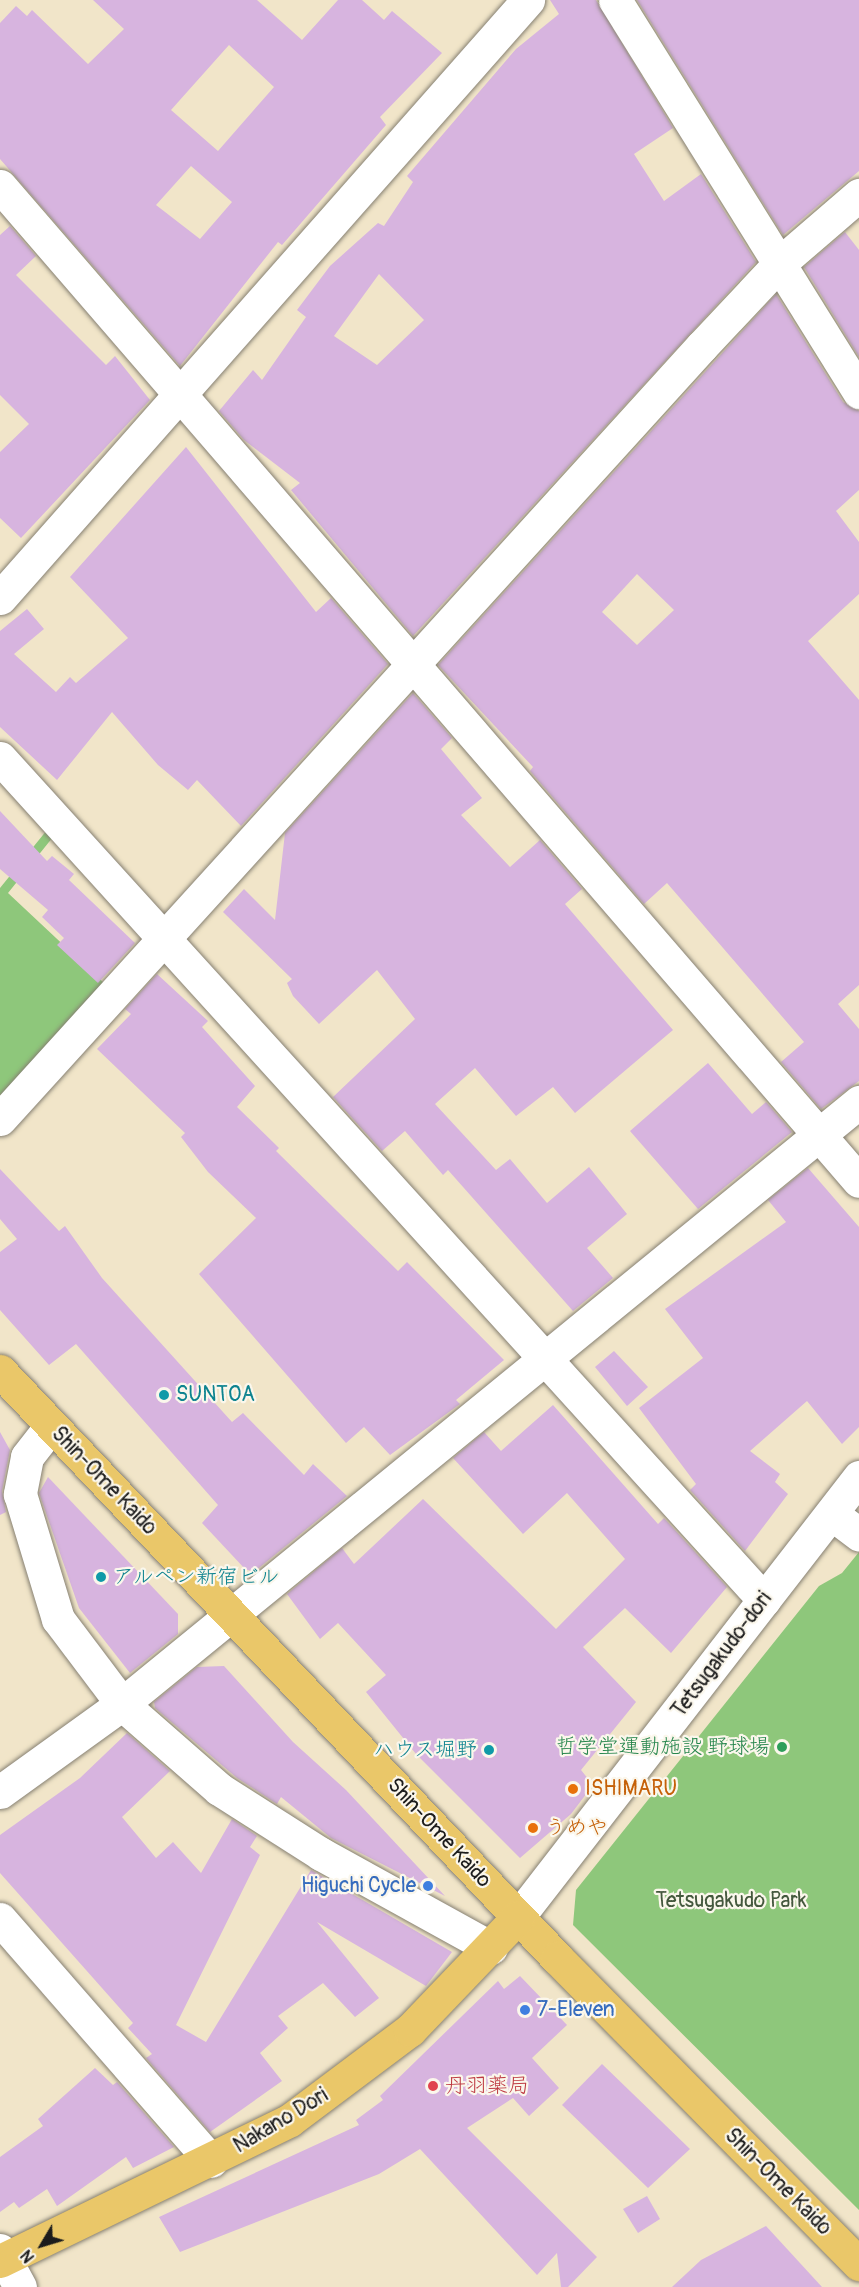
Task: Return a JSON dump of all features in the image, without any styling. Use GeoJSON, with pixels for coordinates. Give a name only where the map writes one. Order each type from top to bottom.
{"type":"FeatureCollection","features":[{"type":"Feature","properties":{"kind":"main road","name":"Shin-Ome Kaido"},"geometry":{"type":"LineString","coordinates":[[0,1371],[518,1917],[859,2264]]}},
{"type":"Feature","properties":{"kind":"main road","name":"Nakano Dori"},"geometry":{"type":"LineString","coordinates":[[2,2256],[211,2161],[326,2095],[410,2030],[491,1948],[518,1917]]}},
{"type":"Feature","properties":{"kind":"street"},"geometry":{"type":"LineString","coordinates":[[0,598],[183,396],[528,0]]}},
{"type":"Feature","properties":{"kind":"street"},"geometry":{"type":"LineString","coordinates":[[615,0],[859,392]]}},
{"type":"Feature","properties":{"kind":"street"},"geometry":{"type":"LineString","coordinates":[[0,1119],[779,265],[859,195]]}},
{"type":"Feature","properties":{"kind":"street"},"geometry":{"type":"LineString","coordinates":[[5,199],[183,396],[411,668],[859,1181]]}},
{"type":"Feature","properties":{"kind":"street"},"geometry":{"type":"LineString","coordinates":[[0,758],[764,1600]]}},
{"type":"Feature","properties":{"kind":"street"},"geometry":{"type":"LineString","coordinates":[[0,1792],[122,1704],[859,1102]]}},
{"type":"Feature","properties":{"kind":"street"},"geometry":{"type":"LineString","coordinates":[[51,1426],[14,1465],[20,1494],[58,1619],[122,1704],[219,1789],[321,1854],[491,1948]]}},
{"type":"Feature","properties":{"kind":"street","name":"Tetsugakudo-dori"},"geometry":{"type":"LineString","coordinates":[[518,1917],[859,1477]]}},
{"type":"Feature","properties":{"kind":"street"},"geometry":{"type":"LineString","coordinates":[[832,1514],[859,1534]]}},
{"type":"Feature","properties":{"kind":"street"},"geometry":{"type":"LineString","coordinates":[[0,1919],[211,2161]]}},
{"type":"Feature","properties":{"kind":"street"},"geometry":{"type":"LineString","coordinates":[[2,2256],[20,2287]]}},
{"type":"Feature","properties":{"kind":"green space"},"geometry":{"type":"Polygon","coordinates":[[[47,830],[53,837],[8,893],[104,983],[0,1096],[0,888],[47,830]]]}},
{"type":"Feature","properties":{"kind":"green space","name":"哲学堂運動施設 野球場"},"geometry":{"type":"Polygon","coordinates":[[[859,1552],[859,2210],[573,1925],[576,1890],[819,1586],[842,1573],[859,1552]]]}},
{"type":"Feature","properties":{"kind":"building"},"geometry":{"type":"Polygon","coordinates":[[[93,0],[257,0],[302,40],[338,0],[362,0],[384,20],[392,11],[442,53],[380,117],[386,125],[282,245],[278,242],[180,366],[0,159],[0,23],[16,6],[27,16],[32,10],[88,64],[124,29],[93,0]],[[229,45],[171,110],[218,151],[274,87],[229,45]],[[191,166],[156,205],[200,239],[232,202],[191,166]]]}},
{"type":"Feature","properties":{"kind":"building"},"geometry":{"type":"Polygon","coordinates":[[[550,0],[596,0],[673,128],[634,154],[664,201],[701,174],[756,262],[413,636],[291,490],[300,483],[244,440],[219,411],[253,370],[262,380],[306,317],[297,310],[330,266],[378,223],[384,226],[413,182],[407,176],[516,49],[559,14],[550,0]],[[379,274],[334,336],[377,365],[424,320],[379,274]]]}},
{"type":"Feature","properties":{"kind":"building"},"geometry":{"type":"Polygon","coordinates":[[[637,0],[859,0],[859,171],[783,235],[637,0]]]}},
{"type":"Feature","properties":{"kind":"building"},"geometry":{"type":"Polygon","coordinates":[[[10,226],[36,256],[16,275],[106,365],[115,356],[150,400],[21,538],[0,518],[0,452],[29,424],[0,395],[0,235],[10,226]]]}},
{"type":"Feature","properties":{"kind":"building"},"geometry":{"type":"Polygon","coordinates":[[[845,232],[859,250],[859,357],[804,267],[845,232]]]}},
{"type":"Feature","properties":{"kind":"building"},"geometry":{"type":"Polygon","coordinates":[[[776,294],[843,402],[859,411],[859,490],[836,511],[859,542],[859,594],[808,641],[859,700],[859,985],[838,1004],[859,1029],[859,1081],[821,1109],[781,1062],[804,1042],[667,883],[644,904],[530,771],[533,767],[438,665],[776,294]],[[637,574],[602,612],[637,645],[674,610],[637,574]]]}},
{"type":"Feature","properties":{"kind":"building"},"geometry":{"type":"Polygon","coordinates":[[[186,447],[316,612],[331,598],[388,664],[241,826],[197,780],[188,790],[158,765],[112,712],[57,780],[0,727],[0,631],[27,609],[44,629],[14,654],[56,692],[70,677],[76,683],[128,638],[70,577],[186,447]]]}},
{"type":"Feature","properties":{"kind":"building"},"geometry":{"type":"Polygon","coordinates":[[[413,693],[452,738],[441,749],[482,798],[461,815],[510,867],[540,840],[582,889],[565,904],[673,1030],[575,1113],[553,1087],[516,1116],[475,1068],[435,1104],[496,1170],[510,1159],[547,1203],[589,1167],[627,1214],[587,1248],[613,1278],[573,1311],[448,1170],[443,1175],[405,1131],[382,1151],[333,1097],[415,1019],[377,970],[319,1024],[293,996],[287,983],[292,979],[223,912],[244,889],[275,920],[285,833],[413,693]]]}},
{"type":"Feature","properties":{"kind":"building"},"geometry":{"type":"Polygon","coordinates":[[[0,811],[47,861],[52,856],[74,874],[69,880],[135,943],[98,983],[57,945],[64,938],[42,917],[48,910],[0,869],[0,811]]]}},
{"type":"Feature","properties":{"kind":"building"},"geometry":{"type":"Polygon","coordinates":[[[157,974],[208,1021],[202,1027],[255,1086],[237,1107],[279,1148],[276,1151],[398,1271],[407,1262],[504,1360],[456,1400],[460,1404],[390,1455],[364,1427],[346,1443],[199,1274],[256,1218],[208,1172],[181,1137],[185,1133],[97,1049],[131,1014],[125,1009],[157,974]]]}},
{"type":"Feature","properties":{"kind":"building"},"geometry":{"type":"Polygon","coordinates":[[[708,1063],[752,1114],[766,1102],[792,1132],[698,1209],[630,1131],[708,1063]]]}},
{"type":"Feature","properties":{"kind":"building"},"geometry":{"type":"Polygon","coordinates":[[[808,1168],[859,1227],[859,1427],[842,1444],[807,1401],[750,1451],[780,1474],[775,1482],[788,1494],[745,1551],[690,1490],[696,1484],[639,1408],[703,1358],[665,1309],[786,1222],[768,1200],[808,1168]]]}},
{"type":"Feature","properties":{"kind":"building"},"geometry":{"type":"Polygon","coordinates":[[[0,1169],[59,1231],[65,1226],[102,1278],[232,1422],[243,1413],[304,1475],[313,1464],[347,1496],[254,1572],[245,1569],[202,1523],[218,1505],[76,1344],[49,1365],[0,1310],[0,1252],[17,1239],[0,1219],[0,1169]]]}},
{"type":"Feature","properties":{"kind":"building"},"geometry":{"type":"Polygon","coordinates":[[[614,1351],[648,1387],[627,1406],[595,1367],[614,1351]]]}},
{"type":"Feature","properties":{"kind":"building"},"geometry":{"type":"Polygon","coordinates":[[[553,1405],[658,1524],[664,1518],[727,1587],[671,1653],[625,1608],[583,1647],[636,1702],[581,1770],[593,1785],[571,1814],[520,1858],[416,1754],[366,1692],[386,1675],[338,1623],[320,1639],[287,1594],[342,1548],[354,1564],[423,1499],[556,1629],[625,1559],[567,1493],[523,1534],[453,1458],[484,1432],[501,1451],[553,1405]]]}},
{"type":"Feature","properties":{"kind":"building"},"geometry":{"type":"Polygon","coordinates":[[[0,1432],[10,1450],[2,1491],[6,1512],[0,1515],[0,1432]]]}},
{"type":"Feature","properties":{"kind":"building"},"geometry":{"type":"Polygon","coordinates":[[[48,1477],[178,1614],[178,1634],[130,1673],[79,1608],[39,1493],[48,1477]]]}},
{"type":"Feature","properties":{"kind":"building"},"geometry":{"type":"Polygon","coordinates":[[[224,1666],[293,1742],[346,1790],[445,1896],[331,1838],[281,1797],[277,1804],[237,1778],[155,1708],[154,1702],[197,1667],[224,1666]]]}},
{"type":"Feature","properties":{"kind":"building"},"geometry":{"type":"Polygon","coordinates":[[[127,1733],[170,1771],[122,1817],[156,1858],[173,1842],[201,1873],[232,1819],[257,1836],[250,1847],[260,1855],[176,2025],[206,2042],[311,1870],[452,1952],[426,1986],[317,1922],[379,1998],[355,2017],[323,1983],[278,2016],[288,2028],[260,2053],[282,2081],[210,2132],[146,2058],[152,2054],[128,2028],[133,2023],[0,1873],[0,1835],[80,1778],[127,1733]]]}},
{"type":"Feature","properties":{"kind":"building"},"geometry":{"type":"Polygon","coordinates":[[[520,1976],[567,2025],[532,2058],[559,2088],[529,2116],[513,2098],[467,2128],[597,2257],[568,2287],[561,2287],[557,2253],[537,2275],[420,2149],[379,2174],[180,2252],[159,2217],[359,2125],[356,2120],[383,2100],[380,2096],[498,1981],[504,1989],[520,1976]]]}},
{"type":"Feature","properties":{"kind":"building"},"geometry":{"type":"Polygon","coordinates":[[[602,2064],[690,2149],[648,2188],[562,2105],[602,2064]]]}},
{"type":"Feature","properties":{"kind":"building"},"geometry":{"type":"Polygon","coordinates":[[[95,2068],[113,2085],[117,2082],[174,2147],[133,2168],[126,2157],[57,2206],[47,2189],[19,2208],[14,2202],[0,2212],[0,2157],[43,2126],[38,2119],[95,2068]]]}},
{"type":"Feature","properties":{"kind":"building"},"geometry":{"type":"Polygon","coordinates":[[[647,2196],[660,2219],[638,2233],[623,2209],[647,2196]]]}},
{"type":"Feature","properties":{"kind":"building"},"geometry":{"type":"Polygon","coordinates":[[[766,2226],[822,2287],[672,2287],[701,2260],[766,2226]]]}},
{"type":"Feature","properties":{"kind":"place","name":"SUNTOA"},"geometry":{"type":"Point","coordinates":[164,1395]}},
{"type":"Feature","properties":{"kind":"place","name":"アルペン新宿ビル"},"geometry":{"type":"Point","coordinates":[101,1577]}},
{"type":"Feature","properties":{"kind":"place","name":"哲学堂運動施設 野球場"},"geometry":{"type":"Point","coordinates":[782,1747]}},
{"type":"Feature","properties":{"kind":"place","name":"ハウス堀野"},"geometry":{"type":"Point","coordinates":[489,1750]}},
{"type":"Feature","properties":{"kind":"place","name":"ISHIMARU"},"geometry":{"type":"Point","coordinates":[573,1789]}},
{"type":"Feature","properties":{"kind":"place","name":"うめや"},"geometry":{"type":"Point","coordinates":[533,1828]}},
{"type":"Feature","properties":{"kind":"place","name":"Higuchi Cycle"},"geometry":{"type":"Point","coordinates":[428,1886]}},
{"type":"Feature","properties":{"kind":"place","name":"7-Eleven"},"geometry":{"type":"Point","coordinates":[525,2010]}},
{"type":"Feature","properties":{"kind":"place","name":"丹羽薬局"},"geometry":{"type":"Point","coordinates":[433,2086]}},
{"type":"Feature","properties":{"kind":"park label","name":"Tetsugakudo Park"},"geometry":{"type":"Point","coordinates":[731,1901]}}]}
